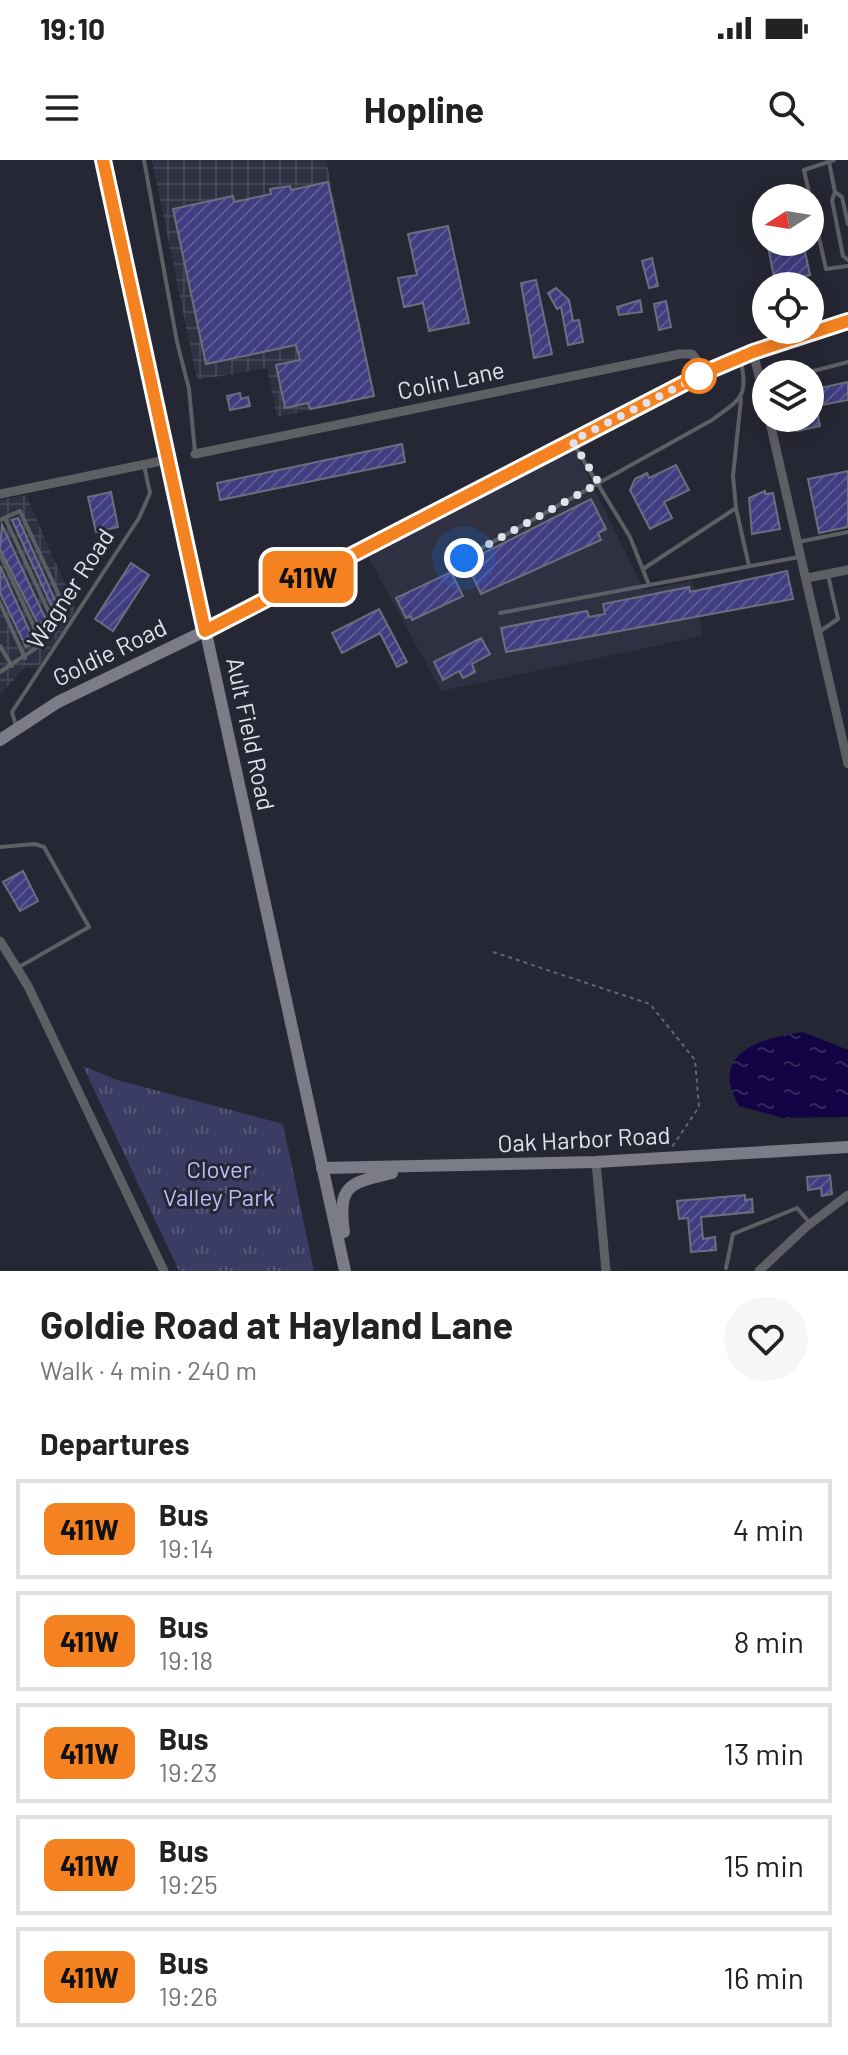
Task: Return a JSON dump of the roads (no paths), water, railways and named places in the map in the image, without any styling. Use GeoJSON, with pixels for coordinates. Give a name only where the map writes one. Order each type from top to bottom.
{"type":"FeatureCollection","features":[{"type":"Feature","properties":{"kind":"street","name":"Ault Field Road"},"geometry":{"type":"LineString","coordinates":[[103,160],[166,460],[347,1271]]}},
{"type":"Feature","properties":{"kind":"street","name":"Goldie Road"},"geometry":{"type":"LineString","coordinates":[[0,740],[58,702],[205,631],[706,372],[753,352],[848,321]]}},
{"type":"Feature","properties":{"kind":"street"},"geometry":{"type":"LineString","coordinates":[[753,352],[756,360]]}},
{"type":"Feature","properties":{"kind":"street","name":"Colin Lane"},"geometry":{"type":"LineString","coordinates":[[195,454],[680,354],[692,354],[706,372]]}},
{"type":"Feature","properties":{"kind":"street"},"geometry":{"type":"LineString","coordinates":[[772,432],[848,764]]}},
{"type":"Feature","properties":{"kind":"street"},"geometry":{"type":"LineString","coordinates":[[0,494],[166,460]]}},
{"type":"Feature","properties":{"kind":"street"},"geometry":{"type":"LineString","coordinates":[[807,578],[848,570]]}},
{"type":"Feature","properties":{"kind":"street"},"geometry":{"type":"LineString","coordinates":[[0,941],[28,986],[164,1271]]}},
{"type":"Feature","properties":{"kind":"street","name":"Oak Harbor Road"},"geometry":{"type":"LineString","coordinates":[[322,1168],[596,1162],[848,1147]]}},
{"type":"Feature","properties":{"kind":"street"},"geometry":{"type":"LineString","coordinates":[[596,1162],[606,1271]]}},
{"type":"Feature","properties":{"kind":"street"},"geometry":{"type":"LineString","coordinates":[[347,1271],[341,1214],[343,1196],[353,1183],[414,1168]]}},
{"type":"Feature","properties":{"kind":"street"},"geometry":{"type":"LineString","coordinates":[[759,1271],[810,1224],[848,1195]]}},
{"type":"Feature","properties":{"kind":"lane"},"geometry":{"type":"LineString","coordinates":[[144,160],[177,342],[189,389],[195,454]]}},
{"type":"Feature","properties":{"kind":"lane"},"geometry":{"type":"LineString","coordinates":[[831,161],[835,192],[832,200],[843,256],[848,263],[825,267],[804,170],[831,161]]}},
{"type":"Feature","properties":{"kind":"lane"},"geometry":{"type":"LineString","coordinates":[[835,192],[842,197],[848,224],[837,226]]}},
{"type":"Feature","properties":{"kind":"lane"},"geometry":{"type":"LineString","coordinates":[[740,358],[745,389],[741,398],[733,476],[736,508],[749,566]]}},
{"type":"Feature","properties":{"kind":"lane"},"geometry":{"type":"LineString","coordinates":[[824,368],[848,362]]}},
{"type":"Feature","properties":{"kind":"lane"},"geometry":{"type":"LineString","coordinates":[[464,558],[712,420],[741,398]]}},
{"type":"Feature","properties":{"kind":"lane"},"geometry":{"type":"LineString","coordinates":[[572,441],[630,537],[649,585]]}},
{"type":"Feature","properties":{"kind":"lane","name":"Wagner Road"},"geometry":{"type":"LineString","coordinates":[[16,728],[12,712],[139,518],[150,493],[144,465]]}},
{"type":"Feature","properties":{"kind":"lane"},"geometry":{"type":"LineString","coordinates":[[643,569],[736,508]]}},
{"type":"Feature","properties":{"kind":"lane"},"geometry":{"type":"LineString","coordinates":[[0,672],[42,644],[53,621],[62,602],[20,511],[3,519],[53,621]]}},
{"type":"Feature","properties":{"kind":"lane"},"geometry":{"type":"LineString","coordinates":[[798,542],[848,532]]}},
{"type":"Feature","properties":{"kind":"lane"},"geometry":{"type":"LineString","coordinates":[[0,554],[42,644]]}},
{"type":"Feature","properties":{"kind":"lane"},"geometry":{"type":"LineString","coordinates":[[500,613],[802,557]]}},
{"type":"Feature","properties":{"kind":"lane"},"geometry":{"type":"LineString","coordinates":[[819,632],[838,619],[828,575]]}},
{"type":"Feature","properties":{"kind":"lane"},"geometry":{"type":"LineString","coordinates":[[0,603],[25,658]]}},
{"type":"Feature","properties":{"kind":"lane"},"geometry":{"type":"LineString","coordinates":[[0,646],[12,666]]}},
{"type":"Feature","properties":{"kind":"lane"},"geometry":{"type":"LineString","coordinates":[[0,847],[35,844],[44,847],[89,927],[17,968]]}},
{"type":"Feature","properties":{"kind":"lane"},"geometry":{"type":"LineString","coordinates":[[726,1268],[733,1234],[797,1208],[810,1224]]}},
{"type":"Feature","properties":{"kind":"water"},"geometry":{"type":"Polygon","coordinates":[[[803,1032],[848,1050],[848,1117],[783,1118],[739,1106],[731,1088],[730,1073],[734,1061],[743,1051],[756,1044],[803,1032]]]}},
{"type":"Feature","properties":{"kind":"park label","name":"Clover Valley Park"},"geometry":{"type":"Point","coordinates":[219,1184]}}]}
